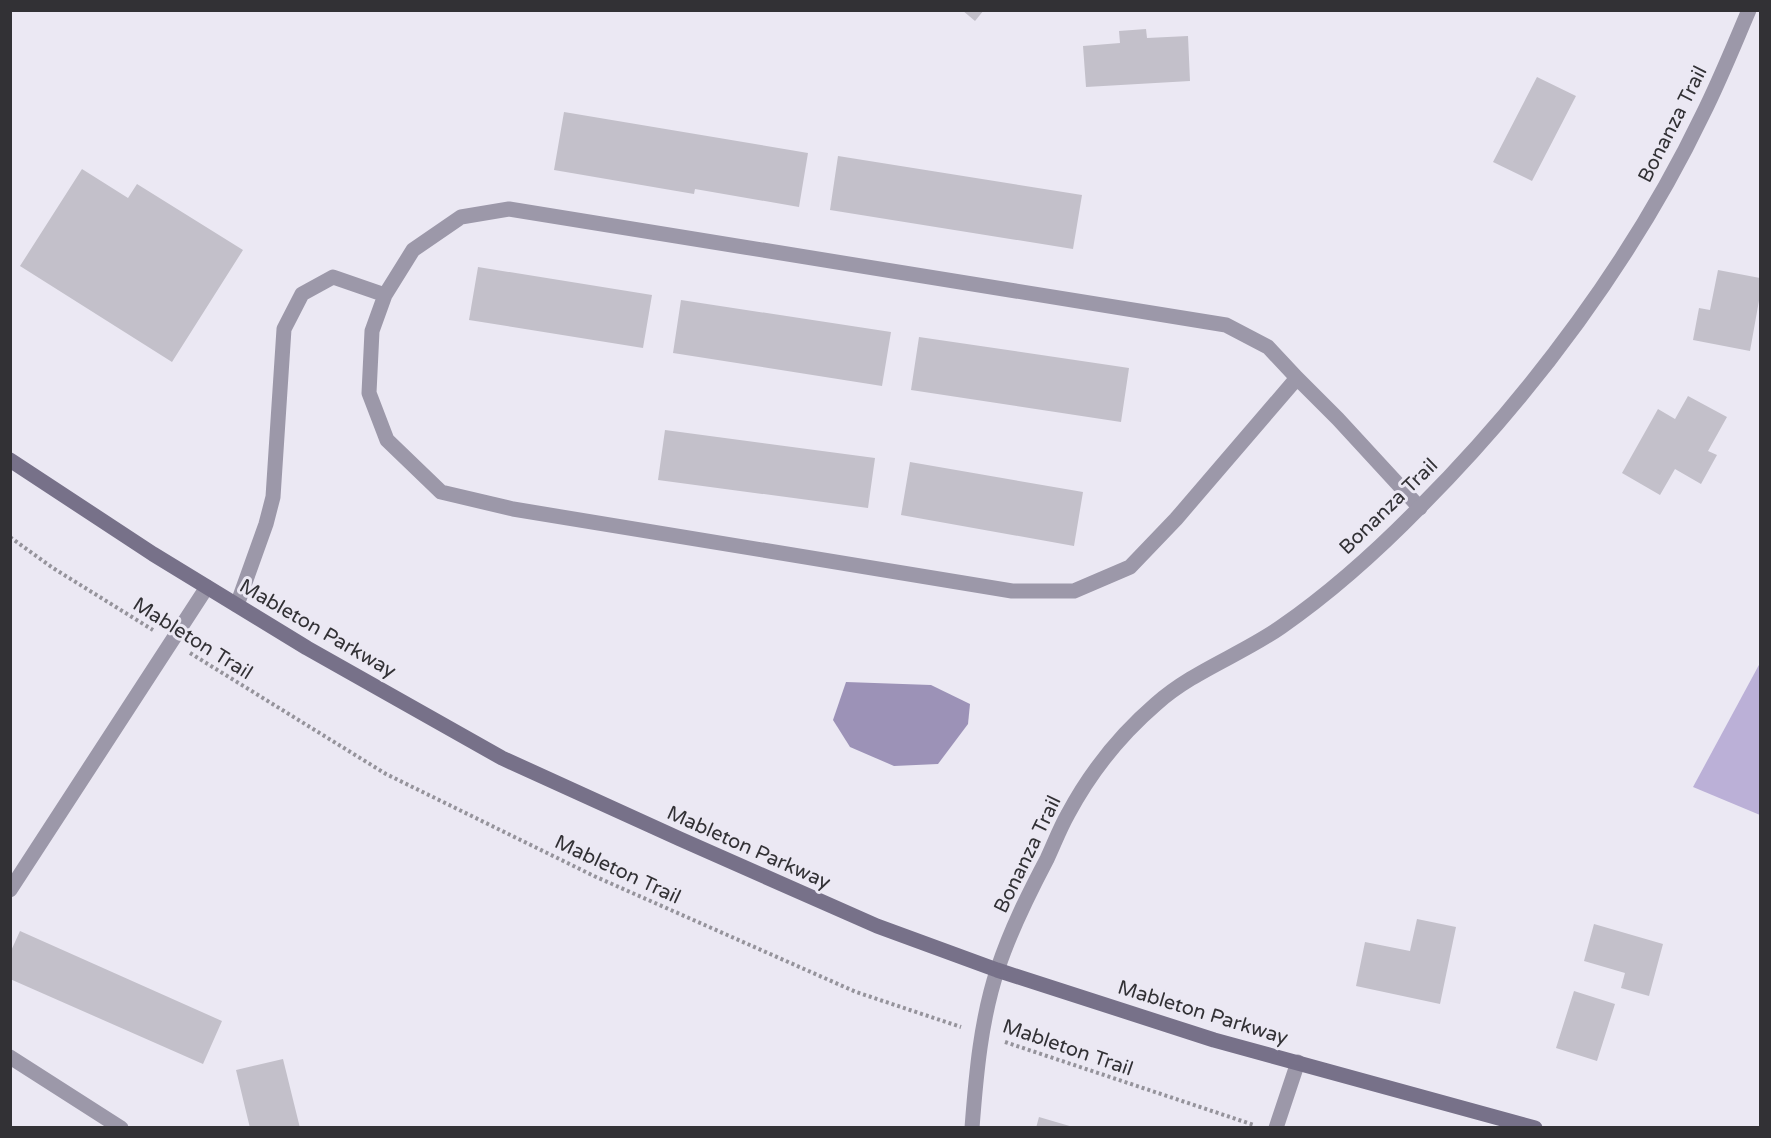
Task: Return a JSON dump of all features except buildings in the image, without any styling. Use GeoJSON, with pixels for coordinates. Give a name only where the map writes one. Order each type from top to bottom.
{"type":"FeatureCollection","features":[{"type":"Feature","properties":{"kind":"main road","name":"Mableton Parkway"},"geometry":{"type":"LineString","coordinates":[[10,460],[68,500],[207,587],[308,648],[502,758],[877,926],[997,970],[1214,1040],[1535,1128]]}},
{"type":"Feature","properties":{"kind":"street","name":"Bonanza Trail"},"geometry":{"type":"LineString","coordinates":[[972,1128],[978,1055],[997,970],[1023,903],[1067,814],[1092,774],[1122,736],[1157,703],[1196,674],[1280,627],[1355,568],[1420,508],[1491,433],[1551,358],[1606,281],[1657,199],[1703,115],[1749,10]]}},
{"type":"Feature","properties":{"kind":"street"},"geometry":{"type":"LineString","coordinates":[[1297,378],[1176,519],[1131,567],[1074,591],[1012,591],[513,509],[441,492],[387,440],[369,393],[372,332],[385,295],[413,250],[461,217],[509,209],[1226,325],[1268,347],[1420,508]]}},
{"type":"Feature","properties":{"kind":"street"},"geometry":{"type":"LineString","coordinates":[[237,605],[266,524],[273,497],[284,329],[302,294],[333,277],[385,295]]}},
{"type":"Feature","properties":{"kind":"street"},"geometry":{"type":"LineString","coordinates":[[10,890],[207,587]]}},
{"type":"Feature","properties":{"kind":"street"},"geometry":{"type":"LineString","coordinates":[[10,1057],[121,1128]]}},
{"type":"Feature","properties":{"kind":"street"},"geometry":{"type":"LineString","coordinates":[[1276,1128],[1298,1062]]}},
{"type":"Feature","properties":{"kind":"path","name":"Mableton Trail"},"geometry":{"type":"LineString","coordinates":[[10,537],[53,568],[386,774],[594,876],[856,992],[1261,1128]]}},
{"type":"Feature","properties":{"kind":"shaded area"},"geometry":{"type":"Polygon","coordinates":[[[1760,663],[1760,815],[1693,787],[1760,663]]]}},
{"type":"Feature","properties":{"kind":"shaded area"},"geometry":{"type":"Polygon","coordinates":[[[846,682],[931,685],[970,704],[968,724],[938,764],[894,766],[850,747],[833,720],[846,682]]]}}]}
